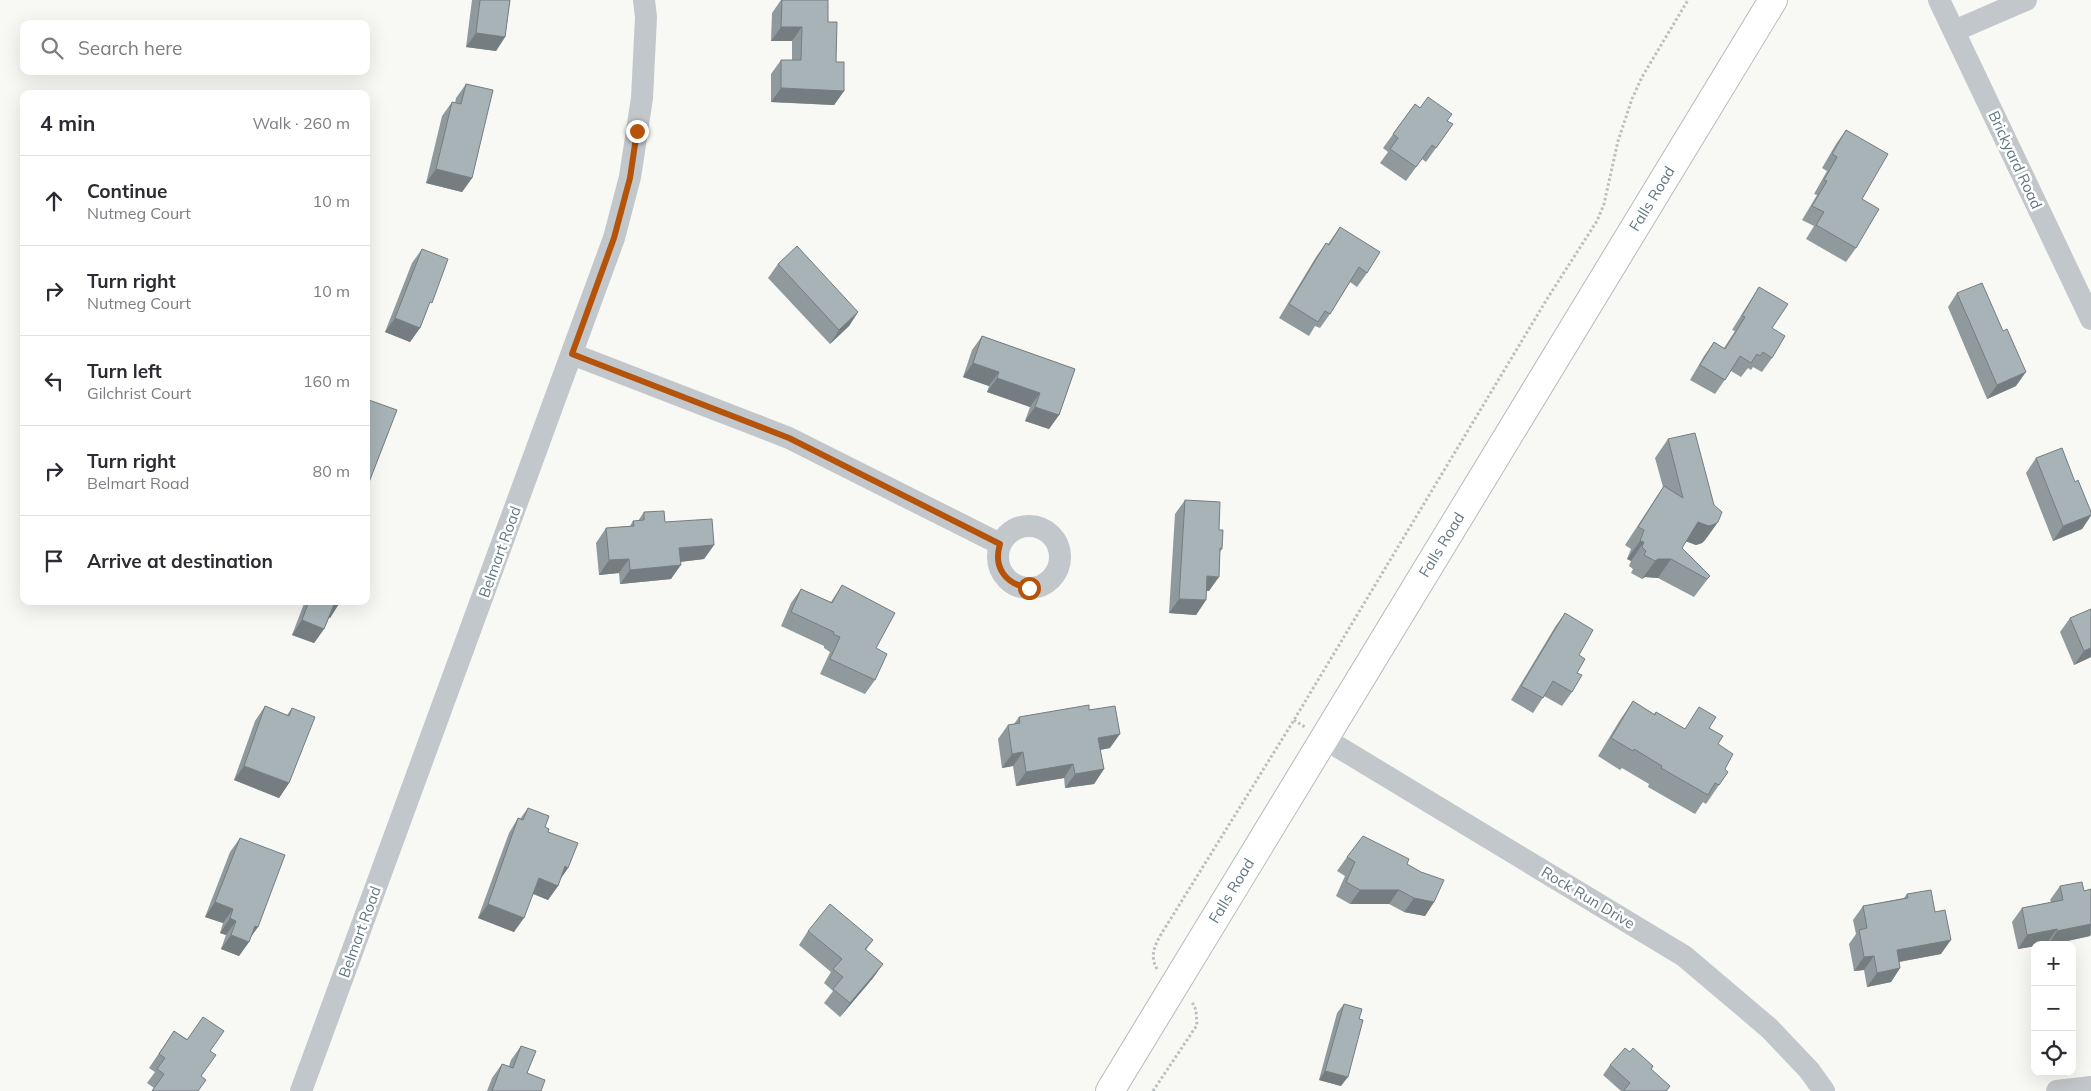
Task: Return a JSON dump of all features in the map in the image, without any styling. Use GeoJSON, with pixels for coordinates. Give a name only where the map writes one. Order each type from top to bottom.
{"type":"FeatureCollection","features":[{"type":"Feature","properties":{"kind":"main road","name":"Falls Road"},"geometry":{"type":"LineString","coordinates":[[1110,1091],[1176,986],[1773,0]]}},
{"type":"Feature","properties":{"kind":"street","name":"Belmart Road"},"geometry":{"type":"LineString","coordinates":[[301,1091],[614,238],[630,178],[642,98],[646,17],[644,0]]}},
{"type":"Feature","properties":{"kind":"street","name":"Brickyard Road"},"geometry":{"type":"LineString","coordinates":[[1939,0],[2091,319]]}},
{"type":"Feature","properties":{"kind":"street"},"geometry":{"type":"LineString","coordinates":[[1954,31],[2026,0]]}},
{"type":"Feature","properties":{"kind":"street"},"geometry":{"type":"LineString","coordinates":[[572,354],[789,438],[1000,544]]}},
{"type":"Feature","properties":{"kind":"street","name":"Rock Run Drive"},"geometry":{"type":"LineString","coordinates":[[1325,739],[1684,956],[1769,1028],[1809,1070],[1824,1091]]}},
{"type":"Feature","properties":{"kind":"street"},"geometry":{"type":"LineString","coordinates":[[2057,1091],[2091,1087]]}},
{"type":"Feature","properties":{"kind":"path"},"geometry":{"type":"LineString","coordinates":[[1153,1091],[1197,1025],[1196,1010],[1190,1000],[1158,971],[1154,964],[1154,948],[1294,720],[1547,299],[1593,228],[1604,204],[1618,141],[1632,99],[1642,77],[1688,0]]}},
{"type":"Feature","properties":{"kind":"building"},"geometry":{"type":"Polygon","coordinates":[[[480,0],[510,0],[505,37],[476,33],[480,0]]]}},
{"type":"Feature","properties":{"kind":"building"},"geometry":{"type":"Polygon","coordinates":[[[782,0],[828,0],[828,22],[837,22],[836,62],[844,62],[844,91],[781,88],[781,60],[801,60],[802,27],[781,27],[782,0]]]}},
{"type":"Feature","properties":{"kind":"building"},"geometry":{"type":"Polygon","coordinates":[[[466,84],[493,90],[472,178],[436,169],[452,102],[461,104],[466,84]]]}},
{"type":"Feature","properties":{"kind":"building"},"geometry":{"type":"Polygon","coordinates":[[[1428,97],[1452,114],[1447,121],[1453,124],[1436,148],[1432,145],[1416,167],[1390,149],[1398,138],[1393,134],[1415,104],[1420,108],[1428,97]]]}},
{"type":"Feature","properties":{"kind":"building"},"geometry":{"type":"Polygon","coordinates":[[[1846,130],[1888,154],[1862,199],[1879,209],[1856,248],[1816,225],[1824,212],[1812,206],[1827,181],[1824,180],[1837,157],[1832,154],[1846,130]]]}},
{"type":"Feature","properties":{"kind":"building"},"geometry":{"type":"Polygon","coordinates":[[[1340,227],[1380,252],[1367,273],[1359,267],[1330,314],[1325,311],[1318,322],[1289,304],[1326,243],[1329,245],[1340,227]]]}},
{"type":"Feature","properties":{"kind":"building"},"geometry":{"type":"Polygon","coordinates":[[[797,246],[858,312],[839,330],[778,264],[797,246]]]}},
{"type":"Feature","properties":{"kind":"building"},"geometry":{"type":"Polygon","coordinates":[[[422,249],[448,259],[432,303],[430,302],[420,328],[395,318],[422,249]]]}},
{"type":"Feature","properties":{"kind":"building"},"geometry":{"type":"Polygon","coordinates":[[[1982,283],[2003,331],[2007,329],[2026,372],[1997,385],[1957,293],[1982,283]]]}},
{"type":"Feature","properties":{"kind":"building"},"geometry":{"type":"Polygon","coordinates":[[[1759,287],[1788,304],[1772,328],[1785,336],[1772,358],[1763,352],[1760,356],[1757,354],[1751,363],[1740,356],[1725,380],[1700,365],[1714,342],[1725,349],[1745,317],[1742,316],[1759,287]]]}},
{"type":"Feature","properties":{"kind":"building"},"geometry":{"type":"Polygon","coordinates":[[[982,336],[1075,369],[1059,415],[1035,407],[1040,393],[997,378],[999,372],[973,363],[982,336]]]}},
{"type":"Feature","properties":{"kind":"building"},"geometry":{"type":"Polygon","coordinates":[[[370,400],[397,410],[370,480],[370,400]]]}},
{"type":"Feature","properties":{"kind":"building"},"geometry":{"type":"Polygon","coordinates":[[[1695,433],[1714,505],[1722,512],[1718,522],[1715,524],[1709,526],[1698,522],[1682,548],[1710,576],[1707,579],[1671,559],[1658,559],[1655,561],[1644,555],[1646,551],[1642,547],[1644,542],[1640,541],[1644,530],[1638,527],[1664,486],[1683,498],[1668,439],[1695,433]]]}},
{"type":"Feature","properties":{"kind":"building"},"geometry":{"type":"Polygon","coordinates":[[[2062,448],[2075,482],[2078,480],[2091,512],[2091,515],[2063,526],[2036,458],[2062,448]]]}},
{"type":"Feature","properties":{"kind":"building"},"geometry":{"type":"Polygon","coordinates":[[[1185,500],[1220,502],[1219,530],[1223,530],[1219,577],[1207,576],[1206,600],[1179,599],[1185,500]]]}},
{"type":"Feature","properties":{"kind":"building"},"geometry":{"type":"Polygon","coordinates":[[[664,511],[665,522],[712,519],[714,545],[679,548],[681,565],[630,570],[629,559],[609,560],[606,528],[634,526],[633,521],[644,520],[644,512],[664,511]]]}},
{"type":"Feature","properties":{"kind":"building"},"geometry":{"type":"Polygon","coordinates":[[[842,585],[895,613],[876,648],[887,654],[875,680],[830,659],[840,637],[833,634],[834,632],[791,612],[801,589],[832,603],[842,585]]]}},
{"type":"Feature","properties":{"kind":"building"},"geometry":{"type":"Polygon","coordinates":[[[308,605],[334,605],[324,629],[302,620],[308,605]]]}},
{"type":"Feature","properties":{"kind":"building"},"geometry":{"type":"Polygon","coordinates":[[[2091,609],[2091,648],[2084,651],[2070,618],[2091,609]]]}},
{"type":"Feature","properties":{"kind":"building"},"geometry":{"type":"Polygon","coordinates":[[[1565,613],[1593,630],[1579,655],[1585,659],[1577,673],[1582,675],[1572,692],[1553,681],[1543,698],[1521,686],[1565,613]]]}},
{"type":"Feature","properties":{"kind":"building"},"geometry":{"type":"Polygon","coordinates":[[[1633,701],[1655,715],[1656,712],[1685,729],[1699,707],[1716,717],[1709,728],[1723,736],[1718,744],[1733,754],[1725,769],[1728,772],[1719,785],[1715,783],[1708,795],[1661,768],[1662,766],[1634,749],[1633,751],[1611,738],[1633,701]]]}},
{"type":"Feature","properties":{"kind":"building"},"geometry":{"type":"Polygon","coordinates":[[[1089,705],[1089,710],[1115,706],[1120,734],[1098,738],[1104,769],[1075,774],[1073,764],[1026,772],[1023,752],[1012,754],[1008,725],[1020,723],[1019,717],[1089,705]]]}},
{"type":"Feature","properties":{"kind":"building"},"geometry":{"type":"Polygon","coordinates":[[[265,706],[289,716],[292,708],[315,717],[289,783],[244,766],[265,706]]]}},
{"type":"Feature","properties":{"kind":"building"},"geometry":{"type":"Polygon","coordinates":[[[528,808],[549,816],[545,827],[549,829],[548,832],[578,843],[568,868],[565,866],[558,886],[539,878],[524,918],[488,904],[518,818],[523,820],[528,808]]]}},
{"type":"Feature","properties":{"kind":"building"},"geometry":{"type":"Polygon","coordinates":[[[1363,836],[1409,859],[1407,864],[1421,872],[1444,880],[1434,902],[1414,898],[1399,890],[1360,890],[1346,882],[1355,862],[1347,857],[1363,836]]]}},
{"type":"Feature","properties":{"kind":"building"},"geometry":{"type":"Polygon","coordinates":[[[240,838],[285,855],[258,927],[255,926],[249,942],[231,935],[236,921],[230,918],[233,909],[215,902],[240,838]]]}},
{"type":"Feature","properties":{"kind":"building"},"geometry":{"type":"Polygon","coordinates":[[[2082,882],[2084,891],[2091,889],[2091,924],[2027,935],[2022,908],[2063,900],[2060,886],[2082,882]]]}},
{"type":"Feature","properties":{"kind":"building"},"geometry":{"type":"Polygon","coordinates":[[[1931,890],[1935,912],[1945,910],[1951,940],[1897,950],[1900,968],[1877,973],[1874,956],[1864,957],[1859,930],[1867,928],[1863,906],[1908,898],[1907,894],[1931,890]]]}},
{"type":"Feature","properties":{"kind":"building"},"geometry":{"type":"Polygon","coordinates":[[[830,904],[873,940],[865,949],[883,964],[850,1003],[833,989],[843,977],[833,969],[842,959],[808,931],[830,904]]]}},
{"type":"Feature","properties":{"kind":"building"},"geometry":{"type":"Polygon","coordinates":[[[1344,1004],[1362,1009],[1359,1019],[1363,1020],[1348,1077],[1325,1071],[1344,1004]]]}},
{"type":"Feature","properties":{"kind":"building"},"geometry":{"type":"Polygon","coordinates":[[[203,1017],[224,1031],[210,1051],[216,1055],[201,1076],[206,1080],[198,1091],[152,1091],[164,1074],[157,1069],[165,1058],[159,1054],[174,1031],[187,1040],[203,1017]]]}},
{"type":"Feature","properties":{"kind":"building"},"geometry":{"type":"Polygon","coordinates":[[[521,1046],[536,1051],[527,1073],[545,1080],[541,1091],[492,1091],[502,1064],[513,1068],[521,1046]]]}},
{"type":"Feature","properties":{"kind":"building"},"geometry":{"type":"Polygon","coordinates":[[[1625,1048],[1630,1052],[1633,1048],[1653,1066],[1651,1069],[1670,1086],[1666,1091],[1624,1091],[1630,1083],[1610,1065],[1625,1048]]]}},
{"type":"Feature","properties":{"kind":"route"},"geometry":{"type":"LineString","coordinates":[[637,131],[630,178],[614,238],[572,354],[789,438],[1000,544],[997,554],[1002,574],[1009,582],[1029,588]]}}]}
